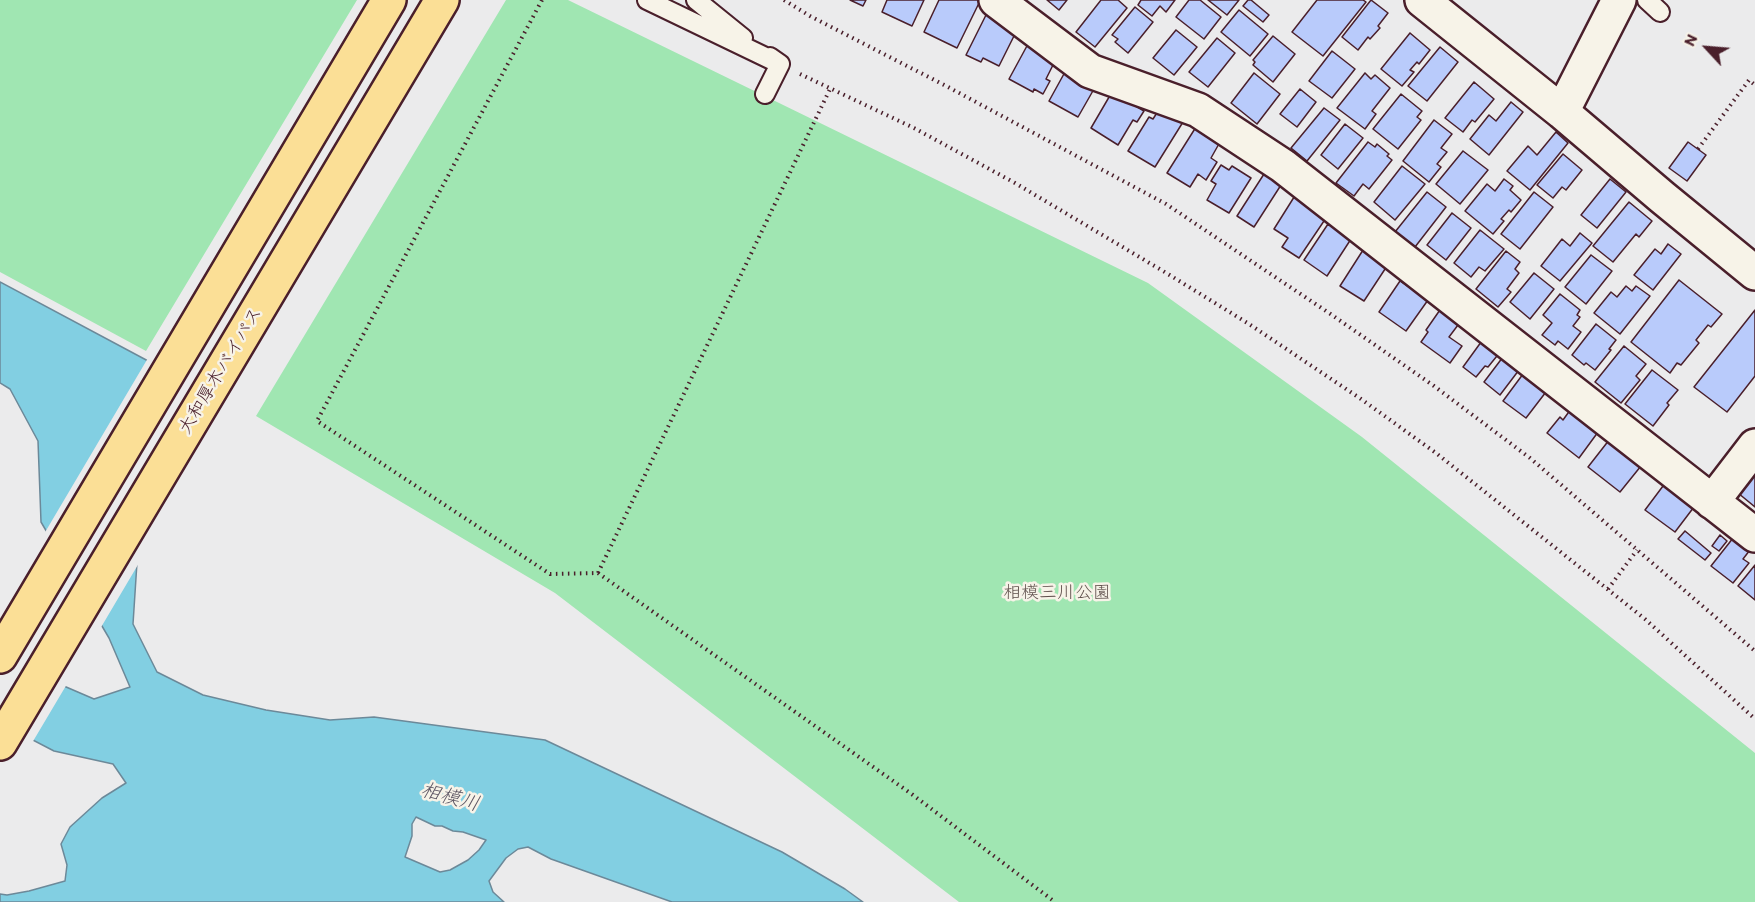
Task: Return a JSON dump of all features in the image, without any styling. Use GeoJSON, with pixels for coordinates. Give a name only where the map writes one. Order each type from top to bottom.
{"type":"FeatureCollection","features":[{"type":"Feature","properties":{"kind":"highway"},"geometry":{"type":"LineString","coordinates":[[0,656],[389,0]]}},
{"type":"Feature","properties":{"kind":"highway","name":"大和厚木バイパス"},"geometry":{"type":"LineString","coordinates":[[0,743],[442,0]]}},
{"type":"Feature","properties":{"kind":"street"},"geometry":{"type":"LineString","coordinates":[[996,0],[1090,71],[1197,110],[1283,166],[1755,535]]}},
{"type":"Feature","properties":{"kind":"street"},"geometry":{"type":"LineString","coordinates":[[1422,0],[1562,112],[1755,273]]}},
{"type":"Feature","properties":{"kind":"street"},"geometry":{"type":"LineString","coordinates":[[1562,112],[1618,0]]}},
{"type":"Feature","properties":{"kind":"street"},"geometry":{"type":"LineString","coordinates":[[1712,502],[1755,446]]}},
{"type":"Feature","properties":{"kind":"lane"},"geometry":{"type":"LineString","coordinates":[[647,0],[780,64]]}},
{"type":"Feature","properties":{"kind":"lane"},"geometry":{"type":"LineString","coordinates":[[696,0],[735,32],[780,64]]}},
{"type":"Feature","properties":{"kind":"lane"},"geometry":{"type":"LineString","coordinates":[[765,94],[780,64]]}},
{"type":"Feature","properties":{"kind":"path"},"geometry":{"type":"LineString","coordinates":[[542,0],[317,421],[550,574],[598,573],[913,795],[1054,902]]}},
{"type":"Feature","properties":{"kind":"path"},"geometry":{"type":"LineString","coordinates":[[784,0],[810,16],[1166,204],[1332,315],[1434,386],[1530,458],[1755,651]]}},
{"type":"Feature","properties":{"kind":"path"},"geometry":{"type":"LineString","coordinates":[[780,64],[914,128],[1015,183],[1249,324],[1361,399],[1436,453],[1646,619],[1755,719]]}},
{"type":"Feature","properties":{"kind":"path"},"geometry":{"type":"LineString","coordinates":[[1698,149],[1749,80],[1755,85]]}},
{"type":"Feature","properties":{"kind":"path"},"geometry":{"type":"LineString","coordinates":[[598,573],[830,89]]}},
{"type":"Feature","properties":{"kind":"path"},"geometry":{"type":"LineString","coordinates":[[1608,590],[1637,550]]}},
{"type":"Feature","properties":{"kind":"green space"},"geometry":{"type":"Polygon","coordinates":[[[0,0],[357,0],[146,351],[0,272],[0,0]]]}},
{"type":"Feature","properties":{"kind":"green space","name":"相模三川公園"},"geometry":{"type":"Polygon","coordinates":[[[506,0],[568,0],[1148,283],[1362,437],[1755,753],[1755,902],[959,902],[555,593],[256,416],[506,0]]]}},
{"type":"Feature","properties":{"kind":"water","name":"相模川"},"geometry":{"type":"Polygon","coordinates":[[[0,282],[150,362],[133,624],[157,672],[203,695],[266,710],[330,720],[374,717],[545,740],[782,852],[863,902],[672,902],[551,859],[528,847],[518,849],[506,858],[489,881],[493,892],[504,902],[0,902],[0,894],[29,891],[65,881],[67,865],[61,844],[70,827],[102,798],[126,783],[113,764],[54,751],[0,723],[29,671],[94,699],[130,687],[109,638],[41,522],[38,441],[10,389],[0,383],[0,282]],[[416,817],[412,824],[412,836],[405,857],[440,872],[450,870],[468,860],[486,840],[442,826],[435,826],[416,817]]]}},
{"type":"Feature","properties":{"kind":"pier"},"geometry":{"type":"Polygon","coordinates":[[[148,358],[153,363],[139,563],[100,629],[44,534],[148,358]]]}},
{"type":"Feature","properties":{"kind":"pier"},"geometry":{"type":"Polygon","coordinates":[[[0,646],[30,668],[67,684],[32,743],[0,727],[0,646]]]}},
{"type":"Feature","properties":{"kind":"building"},"geometry":{"type":"Polygon","coordinates":[[[850,0],[866,0],[863,6],[850,0]]]}},
{"type":"Feature","properties":{"kind":"building"},"geometry":{"type":"Polygon","coordinates":[[[887,0],[924,0],[912,26],[882,12],[887,0]]]}},
{"type":"Feature","properties":{"kind":"building"},"geometry":{"type":"Polygon","coordinates":[[[939,0],[980,1],[957,48],[924,32],[939,0]]]}},
{"type":"Feature","properties":{"kind":"building"},"geometry":{"type":"Polygon","coordinates":[[[1047,0],[1067,0],[1059,10],[1047,0]]]}},
{"type":"Feature","properties":{"kind":"building"},"geometry":{"type":"Polygon","coordinates":[[[1101,0],[1118,0],[1127,8],[1095,47],[1076,32],[1101,0]]]}},
{"type":"Feature","properties":{"kind":"building"},"geometry":{"type":"Polygon","coordinates":[[[1141,0],[1175,0],[1166,12],[1160,6],[1152,16],[1138,5],[1141,0]]]}},
{"type":"Feature","properties":{"kind":"building"},"geometry":{"type":"Polygon","coordinates":[[[1189,0],[1200,0],[1221,17],[1204,39],[1176,17],[1189,0]]]}},
{"type":"Feature","properties":{"kind":"building"},"geometry":{"type":"Polygon","coordinates":[[[1208,0],[1239,0],[1227,15],[1208,0]]]}},
{"type":"Feature","properties":{"kind":"building"},"geometry":{"type":"Polygon","coordinates":[[[1248,0],[1269,15],[1263,22],[1243,6],[1248,0]]]}},
{"type":"Feature","properties":{"kind":"building"},"geometry":{"type":"Polygon","coordinates":[[[1317,0],[1363,0],[1366,2],[1323,56],[1292,32],[1317,0]]]}},
{"type":"Feature","properties":{"kind":"building"},"geometry":{"type":"Polygon","coordinates":[[[1371,0],[1388,13],[1378,26],[1380,28],[1370,39],[1368,37],[1358,50],[1342,37],[1371,0]]]}},
{"type":"Feature","properties":{"kind":"building"},"geometry":{"type":"Polygon","coordinates":[[[990,7],[1017,30],[999,66],[983,58],[981,62],[966,55],[990,7]]]}},
{"type":"Feature","properties":{"kind":"building"},"geometry":{"type":"Polygon","coordinates":[[[1135,7],[1153,22],[1128,53],[1115,42],[1118,39],[1112,35],[1135,7]]]}},
{"type":"Feature","properties":{"kind":"building"},"geometry":{"type":"Polygon","coordinates":[[[1239,10],[1268,34],[1250,56],[1221,32],[1239,10]]]}},
{"type":"Feature","properties":{"kind":"building"},"geometry":{"type":"Polygon","coordinates":[[[1176,30],[1197,47],[1174,75],[1153,58],[1176,30]]]}},
{"type":"Feature","properties":{"kind":"building"},"geometry":{"type":"Polygon","coordinates":[[[1410,33],[1430,50],[1419,64],[1417,62],[1410,70],[1414,72],[1402,86],[1381,69],[1410,33]]]}},
{"type":"Feature","properties":{"kind":"building"},"geometry":{"type":"Polygon","coordinates":[[[1273,36],[1295,54],[1273,82],[1253,65],[1255,62],[1253,60],[1273,36]]]}},
{"type":"Feature","properties":{"kind":"building"},"geometry":{"type":"Polygon","coordinates":[[[1217,38],[1235,53],[1208,87],[1189,72],[1217,38]]]}},
{"type":"Feature","properties":{"kind":"building"},"geometry":{"type":"Polygon","coordinates":[[[1028,44],[1056,59],[1046,79],[1050,81],[1043,94],[1034,89],[1033,92],[1009,79],[1028,44]]]}},
{"type":"Feature","properties":{"kind":"building"},"geometry":{"type":"Polygon","coordinates":[[[1440,47],[1458,62],[1427,101],[1408,86],[1440,47]]]}},
{"type":"Feature","properties":{"kind":"building"},"geometry":{"type":"Polygon","coordinates":[[[1332,51],[1355,69],[1332,98],[1309,81],[1332,51]]]}},
{"type":"Feature","properties":{"kind":"building"},"geometry":{"type":"Polygon","coordinates":[[[1065,72],[1094,89],[1078,117],[1049,101],[1065,72]]]}},
{"type":"Feature","properties":{"kind":"building"},"geometry":{"type":"Polygon","coordinates":[[[1254,73],[1280,94],[1257,124],[1231,103],[1254,73]]]}},
{"type":"Feature","properties":{"kind":"building"},"geometry":{"type":"Polygon","coordinates":[[[1365,73],[1371,79],[1375,75],[1390,88],[1372,111],[1376,114],[1365,129],[1337,108],[1365,73]]]}},
{"type":"Feature","properties":{"kind":"building"},"geometry":{"type":"Polygon","coordinates":[[[1474,82],[1494,99],[1475,122],[1472,120],[1463,132],[1445,118],[1474,82]]]}},
{"type":"Feature","properties":{"kind":"building"},"geometry":{"type":"Polygon","coordinates":[[[1300,89],[1316,102],[1297,127],[1280,114],[1300,89]]]}},
{"type":"Feature","properties":{"kind":"building"},"geometry":{"type":"Polygon","coordinates":[[[1112,92],[1144,111],[1137,122],[1133,120],[1118,145],[1091,128],[1112,92]]]}},
{"type":"Feature","properties":{"kind":"building"},"geometry":{"type":"Polygon","coordinates":[[[1401,94],[1422,111],[1417,117],[1421,120],[1398,149],[1373,129],[1401,94]]]}},
{"type":"Feature","properties":{"kind":"building"},"geometry":{"type":"Polygon","coordinates":[[[1511,102],[1523,112],[1489,155],[1470,139],[1489,115],[1496,121],[1511,102]]]}},
{"type":"Feature","properties":{"kind":"building"},"geometry":{"type":"Polygon","coordinates":[[[1160,108],[1183,122],[1155,167],[1128,151],[1149,117],[1153,119],[1160,108]]]}},
{"type":"Feature","properties":{"kind":"building"},"geometry":{"type":"Polygon","coordinates":[[[1324,108],[1340,120],[1307,161],[1291,148],[1324,108]]]}},
{"type":"Feature","properties":{"kind":"building"},"geometry":{"type":"Polygon","coordinates":[[[1434,120],[1452,134],[1441,148],[1447,152],[1437,164],[1441,167],[1429,182],[1403,161],[1434,120]]]}},
{"type":"Feature","properties":{"kind":"building"},"geometry":{"type":"Polygon","coordinates":[[[1345,124],[1363,138],[1338,169],[1321,155],[1345,124]]]}},
{"type":"Feature","properties":{"kind":"building"},"geometry":{"type":"Polygon","coordinates":[[[1196,127],[1220,142],[1211,158],[1217,162],[1206,180],[1198,174],[1190,187],[1167,173],[1196,127]]]}},
{"type":"Feature","properties":{"kind":"building"},"geometry":{"type":"Polygon","coordinates":[[[1556,132],[1568,143],[1530,190],[1507,171],[1528,146],[1537,155],[1556,132]]]}},
{"type":"Feature","properties":{"kind":"building"},"geometry":{"type":"Polygon","coordinates":[[[1368,142],[1375,147],[1377,144],[1389,154],[1387,156],[1392,160],[1369,189],[1363,184],[1354,196],[1336,183],[1368,142]]]}},
{"type":"Feature","properties":{"kind":"building"},"geometry":{"type":"Polygon","coordinates":[[[1688,142],[1706,155],[1687,181],[1669,168],[1688,142]]]}},
{"type":"Feature","properties":{"kind":"building"},"geometry":{"type":"Polygon","coordinates":[[[1463,151],[1488,170],[1460,204],[1436,184],[1463,151]]]}},
{"type":"Feature","properties":{"kind":"building"},"geometry":{"type":"Polygon","coordinates":[[[1563,154],[1582,170],[1566,190],[1562,187],[1553,198],[1537,185],[1563,154]]]}},
{"type":"Feature","properties":{"kind":"building"},"geometry":{"type":"Polygon","coordinates":[[[1221,165],[1229,170],[1232,166],[1251,178],[1229,213],[1207,200],[1216,184],[1211,181],[1221,165]]]}},
{"type":"Feature","properties":{"kind":"building"},"geometry":{"type":"Polygon","coordinates":[[[1402,166],[1425,184],[1395,220],[1374,202],[1402,166]]]}},
{"type":"Feature","properties":{"kind":"building"},"geometry":{"type":"Polygon","coordinates":[[[1264,174],[1281,185],[1254,227],[1237,216],[1264,174]]]}},
{"type":"Feature","properties":{"kind":"building"},"geometry":{"type":"Polygon","coordinates":[[[1504,179],[1513,186],[1510,190],[1521,200],[1511,212],[1509,210],[1501,219],[1504,221],[1493,234],[1465,211],[1487,184],[1495,191],[1504,179]]]}},
{"type":"Feature","properties":{"kind":"building"},"geometry":{"type":"Polygon","coordinates":[[[1610,179],[1626,192],[1597,228],[1581,215],[1610,179]]]}},
{"type":"Feature","properties":{"kind":"building"},"geometry":{"type":"Polygon","coordinates":[[[1427,192],[1446,207],[1415,247],[1395,232],[1427,192]]]}},
{"type":"Feature","properties":{"kind":"building"},"geometry":{"type":"Polygon","coordinates":[[[1534,192],[1553,207],[1520,249],[1501,234],[1534,192]]]}},
{"type":"Feature","properties":{"kind":"building"},"geometry":{"type":"Polygon","coordinates":[[[1296,194],[1309,202],[1307,206],[1326,218],[1299,258],[1282,247],[1288,238],[1274,229],[1296,194]]]}},
{"type":"Feature","properties":{"kind":"building"},"geometry":{"type":"Polygon","coordinates":[[[1629,202],[1652,221],[1639,237],[1636,234],[1613,262],[1593,246],[1629,202]]]}},
{"type":"Feature","properties":{"kind":"building"},"geometry":{"type":"Polygon","coordinates":[[[1452,213],[1471,228],[1446,260],[1427,245],[1452,213]]]}},
{"type":"Feature","properties":{"kind":"building"},"geometry":{"type":"Polygon","coordinates":[[[1340,221],[1351,239],[1327,276],[1304,260],[1328,224],[1335,228],[1340,221]]]}},
{"type":"Feature","properties":{"kind":"building"},"geometry":{"type":"Polygon","coordinates":[[[1480,230],[1504,249],[1485,271],[1479,267],[1471,277],[1454,263],[1480,230]]]}},
{"type":"Feature","properties":{"kind":"building"},"geometry":{"type":"Polygon","coordinates":[[[1580,233],[1592,243],[1560,281],[1541,266],[1562,239],[1570,246],[1580,233]]]}},
{"type":"Feature","properties":{"kind":"building"},"geometry":{"type":"Polygon","coordinates":[[[1668,244],[1681,254],[1653,290],[1634,275],[1655,249],[1661,254],[1668,244]]]}},
{"type":"Feature","properties":{"kind":"building"},"geometry":{"type":"Polygon","coordinates":[[[1365,247],[1389,263],[1364,301],[1340,286],[1365,247]]]}},
{"type":"Feature","properties":{"kind":"building"},"geometry":{"type":"Polygon","coordinates":[[[1506,251],[1520,262],[1515,269],[1519,273],[1507,289],[1511,292],[1498,307],[1476,289],[1506,251]]]}},
{"type":"Feature","properties":{"kind":"building"},"geometry":{"type":"Polygon","coordinates":[[[1591,255],[1612,271],[1586,304],[1565,287],[1591,255]]]}},
{"type":"Feature","properties":{"kind":"building"},"geometry":{"type":"Polygon","coordinates":[[[1534,273],[1554,289],[1530,319],[1510,302],[1534,273]]]}},
{"type":"Feature","properties":{"kind":"building"},"geometry":{"type":"Polygon","coordinates":[[[1679,280],[1722,314],[1711,327],[1708,325],[1696,340],[1699,343],[1681,365],[1677,363],[1670,373],[1631,342],[1679,280]]]}},
{"type":"Feature","properties":{"kind":"building"},"geometry":{"type":"Polygon","coordinates":[[[1400,281],[1428,300],[1406,331],[1379,312],[1400,281]]]}},
{"type":"Feature","properties":{"kind":"building"},"geometry":{"type":"Polygon","coordinates":[[[1626,286],[1632,291],[1636,286],[1650,296],[1620,334],[1594,313],[1611,292],[1617,297],[1626,286]]]}},
{"type":"Feature","properties":{"kind":"building"},"geometry":{"type":"Polygon","coordinates":[[[1560,294],[1580,310],[1577,315],[1580,317],[1573,326],[1581,332],[1568,349],[1558,341],[1555,345],[1542,335],[1552,323],[1543,315],[1560,294]]]}},
{"type":"Feature","properties":{"kind":"building"},"geometry":{"type":"Polygon","coordinates":[[[1442,307],[1461,321],[1449,337],[1462,346],[1450,363],[1421,342],[1428,332],[1426,330],[1442,307]]]}},
{"type":"Feature","properties":{"kind":"building"},"geometry":{"type":"Polygon","coordinates":[[[1755,310],[1755,376],[1727,412],[1694,387],[1755,310]]]}},
{"type":"Feature","properties":{"kind":"building"},"geometry":{"type":"Polygon","coordinates":[[[1596,324],[1616,340],[1595,370],[1586,363],[1584,365],[1572,355],[1596,324]]]}},
{"type":"Feature","properties":{"kind":"building"},"geometry":{"type":"Polygon","coordinates":[[[1484,338],[1501,351],[1476,377],[1463,367],[1484,338]]]}},
{"type":"Feature","properties":{"kind":"building"},"geometry":{"type":"Polygon","coordinates":[[[1624,346],[1646,364],[1636,376],[1640,380],[1621,403],[1595,382],[1624,346]]]}},
{"type":"Feature","properties":{"kind":"building"},"geometry":{"type":"Polygon","coordinates":[[[1506,353],[1522,366],[1500,395],[1484,382],[1506,353]]]}},
{"type":"Feature","properties":{"kind":"building"},"geometry":{"type":"Polygon","coordinates":[[[1526,370],[1549,388],[1526,418],[1503,401],[1526,370]]]}},
{"type":"Feature","properties":{"kind":"building"},"geometry":{"type":"Polygon","coordinates":[[[1652,370],[1678,390],[1653,426],[1625,404],[1652,370]]]}},
{"type":"Feature","properties":{"kind":"building"},"geometry":{"type":"Polygon","coordinates":[[[1573,406],[1601,428],[1579,458],[1547,433],[1560,417],[1563,420],[1573,406]]]}},
{"type":"Feature","properties":{"kind":"building"},"geometry":{"type":"Polygon","coordinates":[[[1613,435],[1645,461],[1620,492],[1588,467],[1613,435]]]}},
{"type":"Feature","properties":{"kind":"building"},"geometry":{"type":"Polygon","coordinates":[[[1755,466],[1755,507],[1738,493],[1755,466]]]}},
{"type":"Feature","properties":{"kind":"building"},"geometry":{"type":"Polygon","coordinates":[[[1666,482],[1697,503],[1675,532],[1645,510],[1666,482]]]}},
{"type":"Feature","properties":{"kind":"building"},"geometry":{"type":"Polygon","coordinates":[[[1685,531],[1711,553],[1705,560],[1678,539],[1685,531]]]}},
{"type":"Feature","properties":{"kind":"building"},"geometry":{"type":"Polygon","coordinates":[[[1737,533],[1753,546],[1743,559],[1749,563],[1733,583],[1711,566],[1737,533]]]}},
{"type":"Feature","properties":{"kind":"building"},"geometry":{"type":"Polygon","coordinates":[[[1720,535],[1727,541],[1719,551],[1712,546],[1720,535]]]}},
{"type":"Feature","properties":{"kind":"building"},"geometry":{"type":"Polygon","coordinates":[[[1755,565],[1755,600],[1738,586],[1755,565]]]}}]}
